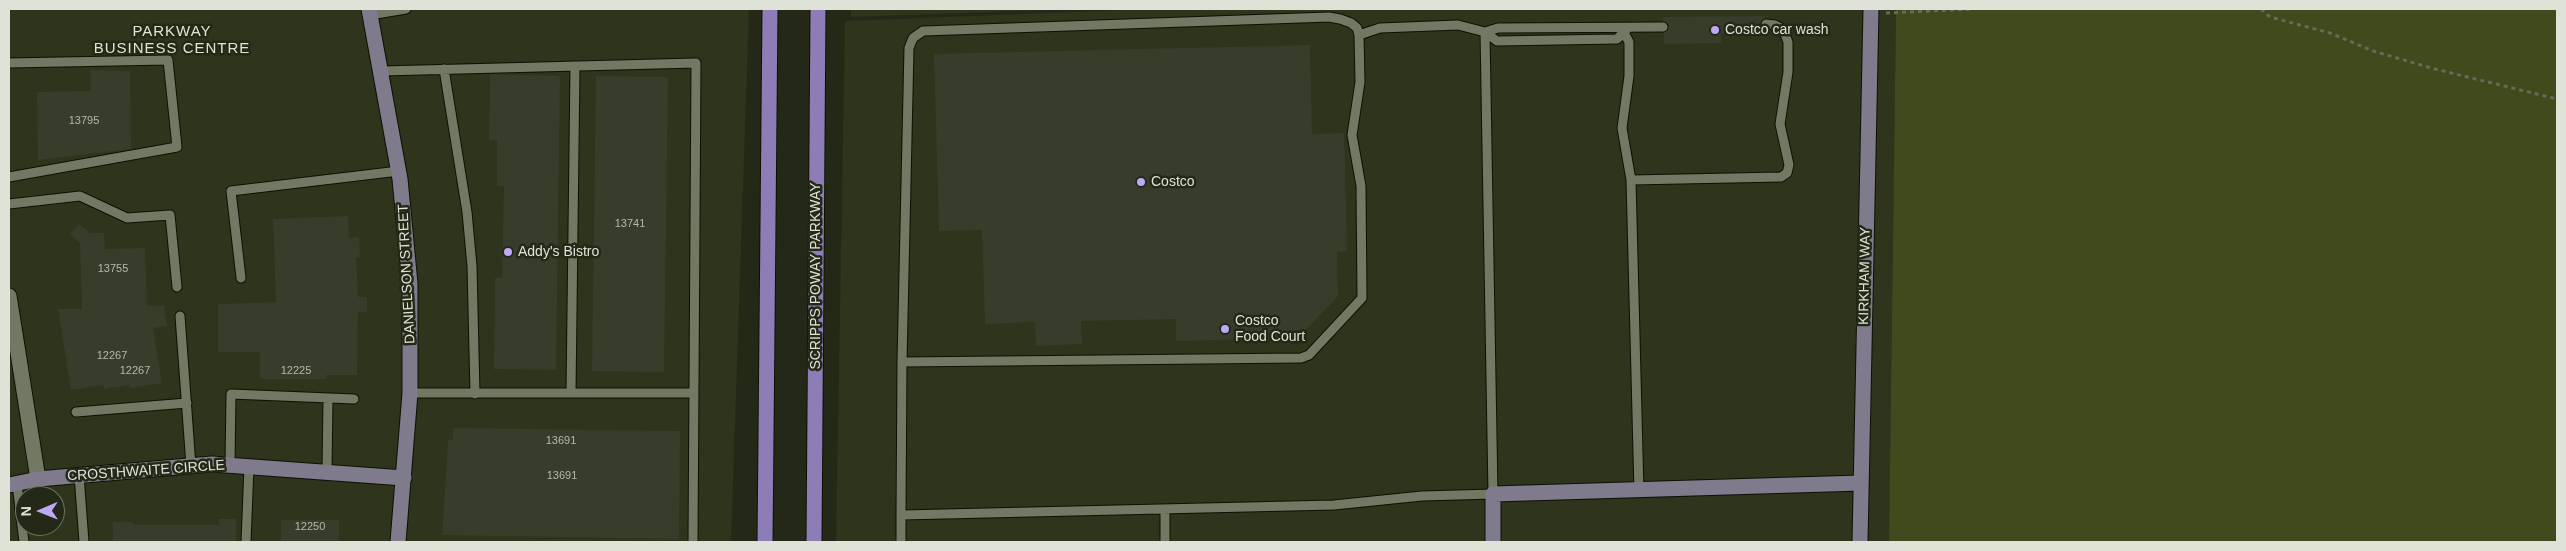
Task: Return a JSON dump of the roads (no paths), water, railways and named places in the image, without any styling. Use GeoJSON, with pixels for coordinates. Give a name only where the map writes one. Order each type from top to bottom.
{"type":"FeatureCollection","features":[{"type":"Feature","properties":{"kind":"main road"},"geometry":{"type":"LineString","coordinates":[[765,542],[770,9]]}},
{"type":"Feature","properties":{"kind":"main road","name":"SCRIPPS POWAY PARKWAY"},"geometry":{"type":"LineString","coordinates":[[814,542],[818,9]]}},
{"type":"Feature","properties":{"kind":"street","name":"KIRKHAM WAY"},"geometry":{"type":"LineString","coordinates":[[1860,542],[1871,11]]}},
{"type":"Feature","properties":{"kind":"street","name":"DANIELSON STREET"},"geometry":{"type":"LineString","coordinates":[[370,12],[399,171],[410,284],[410,394],[398,542]]}},
{"type":"Feature","properties":{"kind":"street"},"geometry":{"type":"LineString","coordinates":[[9,296],[38,479]]}},
{"type":"Feature","properties":{"kind":"street","name":"CROSTHWAITE CIRCLE"},"geometry":{"type":"LineString","coordinates":[[13,484],[38,479],[79,475],[191,466],[230,465],[404,478]]}},
{"type":"Feature","properties":{"kind":"street"},"geometry":{"type":"LineString","coordinates":[[1493,542],[1493,494],[1639,492],[1862,483]]}},
{"type":"Feature","properties":{"kind":"lane"},"geometry":{"type":"LineString","coordinates":[[370,12],[406,9]]}},
{"type":"Feature","properties":{"kind":"lane"},"geometry":{"type":"LineString","coordinates":[[901,542],[902,362],[909,48],[913,38],[923,31],[1329,18],[1351,23],[1357,28],[1359,35],[1360,82],[1352,135],[1361,186],[1362,298],[1309,354],[1300,358],[902,362]]}},
{"type":"Feature","properties":{"kind":"lane"},"geometry":{"type":"LineString","coordinates":[[1631,180],[1781,177],[1787,173],[1789,165],[1780,124],[1788,59],[1788,42],[1783,29],[1775,25],[1766,24]]}},
{"type":"Feature","properties":{"kind":"lane"},"geometry":{"type":"LineString","coordinates":[[1359,35],[1380,28],[1458,25],[1485,32],[1497,41],[1617,39],[1626,30]]}},
{"type":"Feature","properties":{"kind":"lane"},"geometry":{"type":"LineString","coordinates":[[1485,32],[1498,28],[1626,30],[1663,27]]}},
{"type":"Feature","properties":{"kind":"lane"},"geometry":{"type":"LineString","coordinates":[[1626,30],[1629,42],[1629,76],[1622,128],[1631,180],[1639,492]]}},
{"type":"Feature","properties":{"kind":"lane"},"geometry":{"type":"LineString","coordinates":[[901,515],[1334,505],[1422,496],[1493,494],[1485,32]]}},
{"type":"Feature","properties":{"kind":"lane"},"geometry":{"type":"LineString","coordinates":[[9,63],[168,60],[177,147],[9,177]]}},
{"type":"Feature","properties":{"kind":"lane"},"geometry":{"type":"LineString","coordinates":[[382,71],[696,63],[693,542]]}},
{"type":"Feature","properties":{"kind":"lane"},"geometry":{"type":"LineString","coordinates":[[571,394],[575,66]]}},
{"type":"Feature","properties":{"kind":"lane"},"geometry":{"type":"LineString","coordinates":[[444,69],[468,221],[472,266],[475,394]]}},
{"type":"Feature","properties":{"kind":"lane"},"geometry":{"type":"LineString","coordinates":[[241,278],[231,191],[399,171]]}},
{"type":"Feature","properties":{"kind":"lane"},"geometry":{"type":"LineString","coordinates":[[9,204],[80,196],[126,218],[170,215],[177,287]]}},
{"type":"Feature","properties":{"kind":"lane"},"geometry":{"type":"LineString","coordinates":[[180,316],[191,466]]}},
{"type":"Feature","properties":{"kind":"lane"},"geometry":{"type":"LineString","coordinates":[[410,394],[694,393]]}},
{"type":"Feature","properties":{"kind":"lane"},"geometry":{"type":"LineString","coordinates":[[230,465],[232,394],[354,399]]}},
{"type":"Feature","properties":{"kind":"lane"},"geometry":{"type":"LineString","coordinates":[[327,471],[328,398]]}},
{"type":"Feature","properties":{"kind":"lane"},"geometry":{"type":"LineString","coordinates":[[76,412],[186,403]]}},
{"type":"Feature","properties":{"kind":"lane"},"geometry":{"type":"LineString","coordinates":[[246,542],[249,466]]}},
{"type":"Feature","properties":{"kind":"lane"},"geometry":{"type":"LineString","coordinates":[[79,475],[84,542]]}},
{"type":"Feature","properties":{"kind":"lane"},"geometry":{"type":"LineString","coordinates":[[13,484],[24,542]]}},
{"type":"Feature","properties":{"kind":"lane"},"geometry":{"type":"LineString","coordinates":[[1165,509],[1165,542]]}},
{"type":"Feature","properties":{"kind":"place","name":"Costco car wash"},"geometry":{"type":"Point","coordinates":[1715,30]}},
{"type":"Feature","properties":{"kind":"place","name":"Costco"},"geometry":{"type":"Point","coordinates":[1141,182]}},
{"type":"Feature","properties":{"kind":"place","name":"Addy's Bistro"},"geometry":{"type":"Point","coordinates":[508,252]}},
{"type":"Feature","properties":{"kind":"place","name":"Costco Food Court"},"geometry":{"type":"Point","coordinates":[1225,329]}},
{"type":"Feature","properties":{"kind":"district","name":"PARKWAY BUSINESS CENTRE"},"geometry":{"type":"Point","coordinates":[172,40]}}]}
